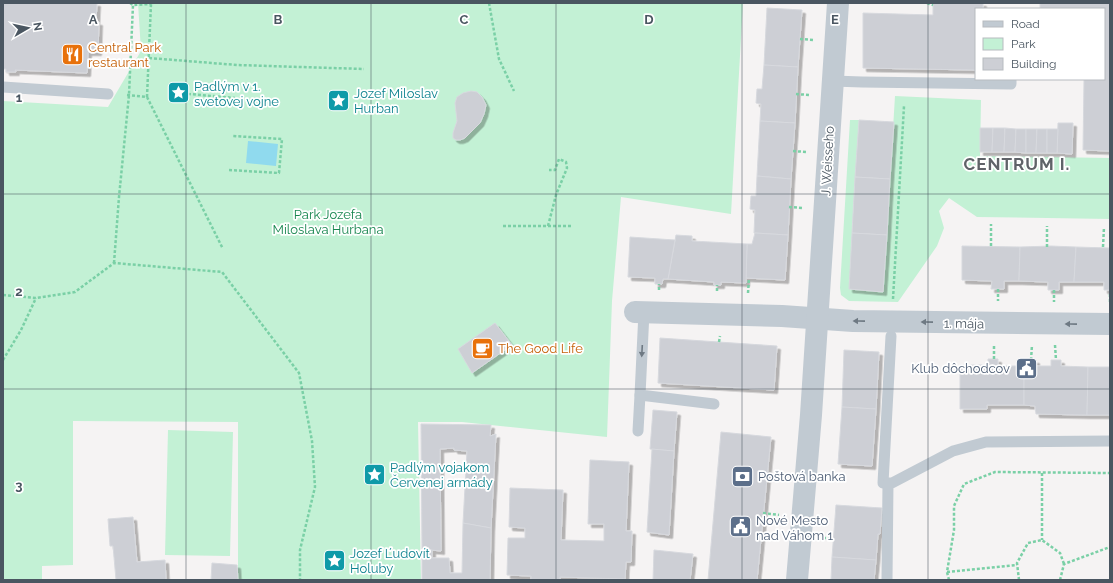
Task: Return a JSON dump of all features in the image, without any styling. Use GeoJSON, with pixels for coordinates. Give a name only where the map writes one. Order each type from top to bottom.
{"type":"FeatureCollection","features":[{"type":"Feature","properties":{"kind":"street","name":"J. Weisseho"},"geometry":{"type":"LineString","coordinates":[[797,580],[817,319],[838,3]]}},
{"type":"Feature","properties":{"kind":"street"},"geometry":{"type":"LineString","coordinates":[[640,312],[817,319]]}},
{"type":"Feature","properties":{"kind":"street","name":"1. mája"},"geometry":{"type":"LineString","coordinates":[[817,319],[898,322],[1110,324]]}},
{"type":"Feature","properties":{"kind":"lane"},"geometry":{"type":"LineString","coordinates":[[833,80],[862,82],[1011,84],[1011,80]]}},
{"type":"Feature","properties":{"kind":"lane"},"geometry":{"type":"LineString","coordinates":[[3,87],[108,94]]}},
{"type":"Feature","properties":{"kind":"lane"},"geometry":{"type":"LineString","coordinates":[[638,431],[640,395],[640,312]]}},
{"type":"Feature","properties":{"kind":"lane"},"geometry":{"type":"LineString","coordinates":[[883,483],[892,336]]}},
{"type":"Feature","properties":{"kind":"lane"},"geometry":{"type":"LineString","coordinates":[[640,395],[714,404]]}},
{"type":"Feature","properties":{"kind":"lane"},"geometry":{"type":"LineString","coordinates":[[887,580],[888,483],[892,483],[953,451],[986,442],[1110,441]]}},
{"type":"Feature","properties":{"kind":"path"},"geometry":{"type":"LineString","coordinates":[[130,3],[133,5],[152,4],[147,98],[223,249]]}},
{"type":"Feature","properties":{"kind":"path"},"geometry":{"type":"LineString","coordinates":[[489,3],[499,59],[514,91]]}},
{"type":"Feature","properties":{"kind":"path"},"geometry":{"type":"LineString","coordinates":[[927,3],[933,5]]}},
{"type":"Feature","properties":{"kind":"path"},"geometry":{"type":"LineString","coordinates":[[114,263],[129,95],[133,5]]}},
{"type":"Feature","properties":{"kind":"path"},"geometry":{"type":"LineString","coordinates":[[800,40],[816,40]]}},
{"type":"Feature","properties":{"kind":"path"},"geometry":{"type":"LineString","coordinates":[[149,58],[237,65],[364,68]]}},
{"type":"Feature","properties":{"kind":"path"},"geometry":{"type":"LineString","coordinates":[[178,93],[235,98]]}},
{"type":"Feature","properties":{"kind":"path"},"geometry":{"type":"LineString","coordinates":[[108,94],[147,98]]}},
{"type":"Feature","properties":{"kind":"path"},"geometry":{"type":"LineString","coordinates":[[796,94],[814,96]]}},
{"type":"Feature","properties":{"kind":"path"},"geometry":{"type":"LineString","coordinates":[[893,306],[904,106]]}},
{"type":"Feature","properties":{"kind":"path"},"geometry":{"type":"LineString","coordinates":[[229,170],[279,172],[282,139],[233,136]]}},
{"type":"Feature","properties":{"kind":"path"},"geometry":{"type":"LineString","coordinates":[[793,151],[810,153]]}},
{"type":"Feature","properties":{"kind":"path"},"geometry":{"type":"LineString","coordinates":[[548,226],[556,195],[567,168],[566,162],[559,159],[555,170],[549,170]]}},
{"type":"Feature","properties":{"kind":"path"},"geometry":{"type":"LineString","coordinates":[[790,207],[807,208]]}},
{"type":"Feature","properties":{"kind":"path"},"geometry":{"type":"LineString","coordinates":[[991,224],[991,246]]}},
{"type":"Feature","properties":{"kind":"path"},"geometry":{"type":"LineString","coordinates":[[503,226],[573,226]]}},
{"type":"Feature","properties":{"kind":"path"},"geometry":{"type":"LineString","coordinates":[[1047,247],[1048,226]]}},
{"type":"Feature","properties":{"kind":"path"},"geometry":{"type":"LineString","coordinates":[[1102,247],[1104,227]]}},
{"type":"Feature","properties":{"kind":"path"},"geometry":{"type":"LineString","coordinates":[[3,295],[36,298],[75,292],[114,263],[222,272],[299,373],[312,441],[315,486],[300,550],[300,580]]}},
{"type":"Feature","properties":{"kind":"path"},"geometry":{"type":"LineString","coordinates":[[3,360],[36,298]]}},
{"type":"Feature","properties":{"kind":"path"},"geometry":{"type":"LineString","coordinates":[[1031,360],[1032,338]]}},
{"type":"Feature","properties":{"kind":"path"},"geometry":{"type":"LineString","coordinates":[[1055,339],[1056,360]]}},
{"type":"Feature","properties":{"kind":"path"},"geometry":{"type":"LineString","coordinates":[[994,345],[994,359]]}},
{"type":"Feature","properties":{"kind":"path"},"geometry":{"type":"LineString","coordinates":[[949,580],[947,572],[954,530],[954,506],[964,484],[996,472],[1110,474]]}},
{"type":"Feature","properties":{"kind":"path"},"geometry":{"type":"LineString","coordinates":[[1042,473],[1042,540]]}},
{"type":"Feature","properties":{"kind":"path"},"geometry":{"type":"LineString","coordinates":[[764,513],[784,515]]}},
{"type":"Feature","properties":{"kind":"path"},"geometry":{"type":"LineString","coordinates":[[821,538],[833,538]]}},
{"type":"Feature","properties":{"kind":"path"},"geometry":{"type":"LineString","coordinates":[[1019,580],[1017,565],[1023,550],[1028,543],[1042,540],[1060,554],[1064,564],[1060,580]]}},
{"type":"Feature","properties":{"kind":"path"},"geometry":{"type":"LineString","coordinates":[[1064,564],[1110,547]]}},
{"type":"Feature","properties":{"kind":"path"},"geometry":{"type":"LineString","coordinates":[[947,572],[1017,565]]}},
{"type":"Feature","properties":{"kind":"green space","name":"Park Jozefa Miloslava Hurbana"},"geometry":{"type":"Polygon","coordinates":[[[138,3],[743,3],[731,214],[621,197],[612,301],[607,437],[462,422],[418,422],[421,580],[238,580],[238,422],[73,421],[73,565],[42,566],[42,580],[3,580],[3,101],[108,107],[141,51],[138,3]]]}},
{"type":"Feature","properties":{"kind":"green space"},"geometry":{"type":"Polygon","coordinates":[[[895,96],[981,100],[980,156],[1110,158],[1110,219],[977,217],[949,198],[939,211],[944,228],[937,246],[898,302],[849,301],[841,295],[840,288],[850,120],[859,120],[849,289],[883,292],[895,96]]]}},
{"type":"Feature","properties":{"kind":"green space"},"geometry":{"type":"Polygon","coordinates":[[[168,430],[233,432],[230,556],[165,555],[168,430]]]}},
{"type":"Feature","properties":{"kind":"water"},"geometry":{"type":"Polygon","coordinates":[[[248,141],[278,144],[276,166],[246,163],[248,141]]]}},
{"type":"Feature","properties":{"kind":"building"},"geometry":{"type":"Polygon","coordinates":[[[3,3],[97,3],[96,22],[99,22],[98,52],[88,52],[87,73],[15,70],[16,72],[6,72],[6,69],[3,69],[3,3]]]}},
{"type":"Feature","properties":{"kind":"building"},"geometry":{"type":"Polygon","coordinates":[[[933,3],[983,3],[983,8],[975,8],[975,70],[863,68],[863,13],[933,15],[933,3]]]}},
{"type":"Feature","properties":{"kind":"building"},"geometry":{"type":"Polygon","coordinates":[[[1040,3],[1110,3],[1110,151],[1083,150],[1084,80],[1105,80],[1105,8],[1040,8],[1040,3]]]}},
{"type":"Feature","properties":{"kind":"building"},"geometry":{"type":"Polygon","coordinates":[[[767,8],[802,10],[798,67],[764,65],[767,8]]]}},
{"type":"Feature","properties":{"kind":"building"},"geometry":{"type":"Polygon","coordinates":[[[764,65],[798,67],[795,123],[760,121],[761,104],[756,103],[757,89],[762,89],[764,65]]]}},
{"type":"Feature","properties":{"kind":"building"},"geometry":{"type":"Polygon","coordinates":[[[471,91],[477,92],[482,97],[486,105],[484,114],[480,123],[465,138],[456,140],[453,138],[457,121],[455,103],[457,97],[463,93],[471,91]]]}},
{"type":"Feature","properties":{"kind":"building"},"geometry":{"type":"Polygon","coordinates":[[[859,120],[894,122],[890,179],[855,177],[859,120]]]}},
{"type":"Feature","properties":{"kind":"building"},"geometry":{"type":"Polygon","coordinates":[[[760,121],[795,123],[791,179],[757,176],[760,121]]]}},
{"type":"Feature","properties":{"kind":"building"},"geometry":{"type":"Polygon","coordinates":[[[1058,123],[1073,123],[1072,154],[1057,153],[1058,123]]]}},
{"type":"Feature","properties":{"kind":"building"},"geometry":{"type":"Polygon","coordinates":[[[980,128],[993,128],[992,152],[980,152],[980,128]]]}},
{"type":"Feature","properties":{"kind":"building"},"geometry":{"type":"Polygon","coordinates":[[[993,128],[1005,128],[1004,152],[992,152],[993,128]]]}},
{"type":"Feature","properties":{"kind":"building"},"geometry":{"type":"Polygon","coordinates":[[[1005,128],[1016,129],[1015,152],[1004,152],[1005,128]]]}},
{"type":"Feature","properties":{"kind":"building"},"geometry":{"type":"Polygon","coordinates":[[[1016,129],[1026,129],[1026,153],[1015,152],[1016,129]]]}},
{"type":"Feature","properties":{"kind":"building"},"geometry":{"type":"Polygon","coordinates":[[[1026,129],[1037,129],[1036,153],[1026,153],[1026,129]]]}},
{"type":"Feature","properties":{"kind":"building"},"geometry":{"type":"Polygon","coordinates":[[[1037,129],[1047,129],[1047,153],[1036,153],[1037,129]]]}},
{"type":"Feature","properties":{"kind":"building"},"geometry":{"type":"Polygon","coordinates":[[[1047,129],[1058,129],[1057,153],[1047,153],[1047,129]]]}},
{"type":"Feature","properties":{"kind":"building"},"geometry":{"type":"Polygon","coordinates":[[[757,176],[791,179],[788,235],[754,233],[755,210],[750,209],[751,196],[756,196],[757,176]]]}},
{"type":"Feature","properties":{"kind":"building"},"geometry":{"type":"Polygon","coordinates":[[[855,177],[890,179],[887,235],[852,233],[855,177]]]}},
{"type":"Feature","properties":{"kind":"building"},"geometry":{"type":"Polygon","coordinates":[[[755,233],[788,235],[785,280],[746,278],[747,244],[752,244],[755,233]]]}},
{"type":"Feature","properties":{"kind":"building"},"geometry":{"type":"Polygon","coordinates":[[[852,233],[887,235],[883,292],[849,289],[852,233]]]}},
{"type":"Feature","properties":{"kind":"building"},"geometry":{"type":"Polygon","coordinates":[[[676,235],[692,236],[692,241],[747,244],[746,283],[721,282],[721,285],[714,285],[714,282],[668,279],[676,235]]]}},
{"type":"Feature","properties":{"kind":"building"},"geometry":{"type":"Polygon","coordinates":[[[630,237],[675,240],[668,279],[663,279],[662,284],[655,284],[655,278],[628,277],[630,237]]]}},
{"type":"Feature","properties":{"kind":"building"},"geometry":{"type":"Polygon","coordinates":[[[962,246],[1020,247],[1019,281],[1004,281],[1004,289],[991,289],[992,281],[962,280],[962,246]]]}},
{"type":"Feature","properties":{"kind":"building"},"geometry":{"type":"Polygon","coordinates":[[[1020,247],[1076,247],[1074,282],[1059,282],[1059,290],[1048,290],[1048,282],[1019,281],[1020,247]]]}},
{"type":"Feature","properties":{"kind":"building"},"geometry":{"type":"Polygon","coordinates":[[[1076,247],[1110,248],[1110,290],[1104,290],[1104,282],[1074,282],[1076,247]]]}},
{"type":"Feature","properties":{"kind":"building"},"geometry":{"type":"Polygon","coordinates":[[[495,323],[512,345],[472,373],[458,349],[495,323]]]}},
{"type":"Feature","properties":{"kind":"building"},"geometry":{"type":"Polygon","coordinates":[[[660,338],[777,346],[774,390],[658,383],[660,338]]]}},
{"type":"Feature","properties":{"kind":"building"},"geometry":{"type":"Polygon","coordinates":[[[844,350],[879,352],[876,409],[842,407],[844,350]]]}},
{"type":"Feature","properties":{"kind":"building"},"geometry":{"type":"Polygon","coordinates":[[[988,359],[998,359],[998,366],[1024,366],[1024,405],[987,405],[987,409],[960,409],[960,365],[988,365],[988,359]]]}},
{"type":"Feature","properties":{"kind":"building"},"geometry":{"type":"Polygon","coordinates":[[[1026,360],[1036,360],[1036,366],[1051,366],[1051,360],[1061,360],[1061,366],[1088,367],[1087,415],[1036,414],[1035,406],[1024,405],[1024,366],[1026,366],[1026,360]]]}},
{"type":"Feature","properties":{"kind":"building"},"geometry":{"type":"Polygon","coordinates":[[[1088,367],[1110,367],[1110,415],[1087,415],[1088,367]]]}},
{"type":"Feature","properties":{"kind":"building"},"geometry":{"type":"Polygon","coordinates":[[[842,407],[876,409],[872,466],[838,464],[842,407]]]}},
{"type":"Feature","properties":{"kind":"building"},"geometry":{"type":"Polygon","coordinates":[[[653,410],[677,412],[674,451],[650,449],[653,410]]]}},
{"type":"Feature","properties":{"kind":"building"},"geometry":{"type":"Polygon","coordinates":[[[421,424],[491,425],[490,436],[496,434],[491,528],[463,523],[467,451],[454,450],[454,448],[440,449],[441,551],[422,549],[421,424]]]}},
{"type":"Feature","properties":{"kind":"building"},"geometry":{"type":"Polygon","coordinates":[[[721,432],[771,437],[757,580],[708,580],[721,432]]]}},
{"type":"Feature","properties":{"kind":"building"},"geometry":{"type":"Polygon","coordinates":[[[652,449],[674,451],[669,535],[647,532],[652,449]]]}},
{"type":"Feature","properties":{"kind":"building"},"geometry":{"type":"Polygon","coordinates":[[[590,460],[629,462],[626,531],[632,531],[631,562],[626,562],[625,579],[560,577],[560,580],[531,580],[531,576],[507,575],[508,538],[525,538],[525,528],[509,527],[510,488],[563,490],[561,540],[604,541],[604,524],[588,524],[590,460]]]}},
{"type":"Feature","properties":{"kind":"building"},"geometry":{"type":"Polygon","coordinates":[[[836,505],[882,508],[876,560],[832,557],[836,505]]]}},
{"type":"Feature","properties":{"kind":"building"},"geometry":{"type":"Polygon","coordinates":[[[133,517],[137,562],[165,560],[166,580],[116,580],[113,546],[110,546],[108,519],[133,517]]]}},
{"type":"Feature","properties":{"kind":"building"},"geometry":{"type":"Polygon","coordinates":[[[463,523],[491,528],[490,580],[422,580],[422,549],[432,550],[432,558],[449,558],[450,573],[462,573],[463,523]]]}},
{"type":"Feature","properties":{"kind":"building"},"geometry":{"type":"Polygon","coordinates":[[[654,550],[693,554],[690,580],[653,580],[654,550]]]}},
{"type":"Feature","properties":{"kind":"building"},"geometry":{"type":"Polygon","coordinates":[[[832,557],[876,560],[874,580],[831,580],[832,557]]]}},
{"type":"Feature","properties":{"kind":"building"},"geometry":{"type":"Polygon","coordinates":[[[212,563],[237,565],[238,580],[211,580],[212,563]]]}},
{"type":"Feature","properties":{"kind":"place","name":"Central Park restaurant"},"geometry":{"type":"Point","coordinates":[72,54]}},
{"type":"Feature","properties":{"kind":"place","name":"Padlým v 1. svetovej vojne"},"geometry":{"type":"Point","coordinates":[178,93]}},
{"type":"Feature","properties":{"kind":"place","name":"Jozef Miloslav Hurban"},"geometry":{"type":"Point","coordinates":[339,100]}},
{"type":"Feature","properties":{"kind":"place","name":"The Good Life"},"geometry":{"type":"Point","coordinates":[482,348]}},
{"type":"Feature","properties":{"kind":"place","name":"Klub dôchodcov"},"geometry":{"type":"Point","coordinates":[1026,368]}},
{"type":"Feature","properties":{"kind":"place","name":"Padlým vojakom Červenej armády"},"geometry":{"type":"Point","coordinates":[375,474]}},
{"type":"Feature","properties":{"kind":"place","name":"Poštová banka"},"geometry":{"type":"Point","coordinates":[742,476]}},
{"type":"Feature","properties":{"kind":"place","name":"Nové Mesto nad Váhom 1"},"geometry":{"type":"Point","coordinates":[740,527]}},
{"type":"Feature","properties":{"kind":"place","name":"Jozef Ľudovít Holuby"},"geometry":{"type":"Point","coordinates":[335,560]}},
{"type":"Feature","properties":{"kind":"district","name":"CENTRUM I."},"geometry":{"type":"Point","coordinates":[1017,164]}}]}
